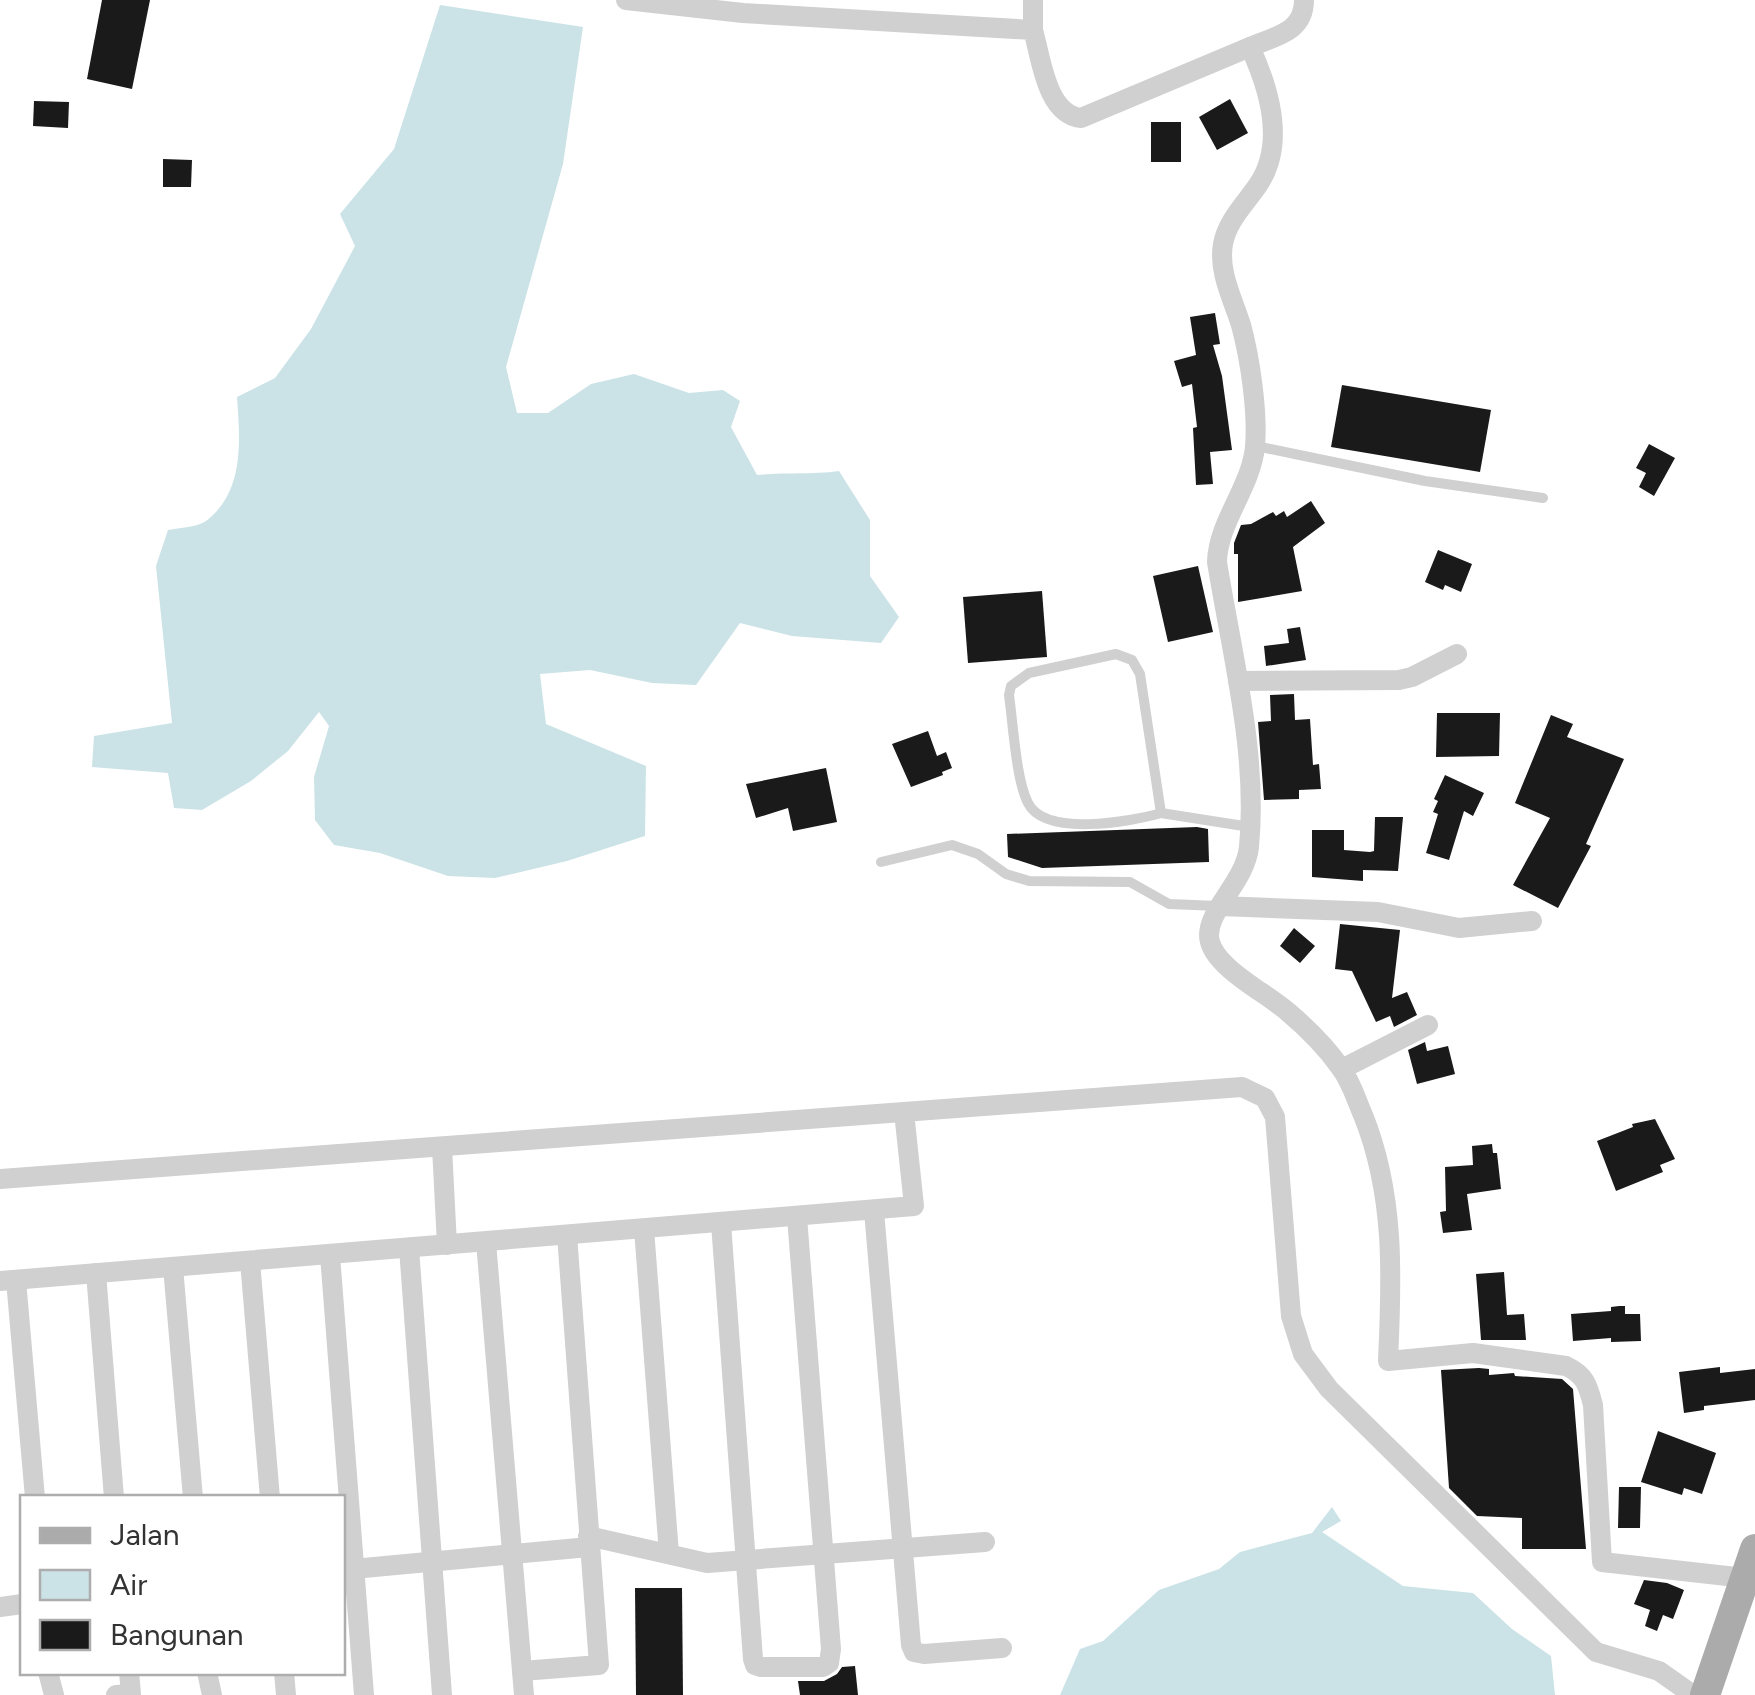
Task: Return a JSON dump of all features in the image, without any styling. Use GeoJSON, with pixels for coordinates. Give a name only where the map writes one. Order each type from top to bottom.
{"type":"FeatureCollection","features":[{"type":"Feature","properties":{"kind":"main road"},"geometry":{"type":"LineString","coordinates":[[1704,1695],[1750,1564]]}},
{"type":"Feature","properties":{"kind":"street"},"geometry":{"type":"LineString","coordinates":[[626,0],[743,13],[1033,30]]}},
{"type":"Feature","properties":{"kind":"street"},"geometry":{"type":"LineString","coordinates":[[1033,0],[1033,30],[1052,96],[1066,114],[1081,118],[1296,25],[1303,16],[1304,0]]}},
{"type":"Feature","properties":{"kind":"street"},"geometry":{"type":"LineString","coordinates":[[1250,47],[1269,102],[1270,162],[1230,224],[1222,258],[1244,339],[1255,446],[1218,554],[1250,776],[1250,827],[1243,874],[1209,928],[1210,942],[1216,954],[1289,1013],[1342,1068],[1371,1135],[1392,1249],[1388,1360],[1473,1353],[1566,1366],[1580,1372],[1588,1385],[1592,1405],[1602,1562],[1750,1564]]}},
{"type":"Feature","properties":{"kind":"street"},"geometry":{"type":"LineString","coordinates":[[1238,682],[1399,680],[1457,654]]}},
{"type":"Feature","properties":{"kind":"street"},"geometry":{"type":"LineString","coordinates":[[1220,906],[1378,912],[1458,928],[1532,921]]}},
{"type":"Feature","properties":{"kind":"street"},"geometry":{"type":"LineString","coordinates":[[1342,1068],[1428,1025]]}},
{"type":"Feature","properties":{"kind":"street"},"geometry":{"type":"LineString","coordinates":[[0,1179],[1242,1087],[1266,1098],[1275,1117],[1291,1316],[1303,1354],[1329,1390],[1596,1652],[1659,1670],[1693,1695]]}},
{"type":"Feature","properties":{"kind":"street"},"geometry":{"type":"LineString","coordinates":[[34,1495],[8,1280],[914,1206],[904,1112]]}},
{"type":"Feature","properties":{"kind":"street"},"geometry":{"type":"LineString","coordinates":[[442,1146],[447,1245]]}},
{"type":"Feature","properties":{"kind":"street"},"geometry":{"type":"LineString","coordinates":[[874,1211],[911,1645],[914,1652],[924,1654],[1002,1648]]}},
{"type":"Feature","properties":{"kind":"street"},"geometry":{"type":"LineString","coordinates":[[722,1223],[755,1666],[823,1667],[829,1663],[831,1649],[797,1217]]}},
{"type":"Feature","properties":{"kind":"street"},"geometry":{"type":"LineString","coordinates":[[644,1229],[669,1554]]}},
{"type":"Feature","properties":{"kind":"street"},"geometry":{"type":"LineString","coordinates":[[522,1671],[599,1665],[568,1236]]}},
{"type":"Feature","properties":{"kind":"street"},"geometry":{"type":"LineString","coordinates":[[486,1242],[524,1695]]}},
{"type":"Feature","properties":{"kind":"street"},"geometry":{"type":"LineString","coordinates":[[409,1248],[442,1695]]}},
{"type":"Feature","properties":{"kind":"street"},"geometry":{"type":"LineString","coordinates":[[330,1254],[344,1495]]}},
{"type":"Feature","properties":{"kind":"street"},"geometry":{"type":"LineString","coordinates":[[250,1261],[270,1495]]}},
{"type":"Feature","properties":{"kind":"street"},"geometry":{"type":"LineString","coordinates":[[173,1267],[192,1495]]}},
{"type":"Feature","properties":{"kind":"street"},"geometry":{"type":"LineString","coordinates":[[96,1273],[114,1495]]}},
{"type":"Feature","properties":{"kind":"street"},"geometry":{"type":"LineString","coordinates":[[345,1516],[364,1695]]}},
{"type":"Feature","properties":{"kind":"street"},"geometry":{"type":"LineString","coordinates":[[348,1569],[512,1554],[589,1542],[707,1563],[984,1542]]}},
{"type":"Feature","properties":{"kind":"street"},"geometry":{"type":"LineString","coordinates":[[116,1695],[132,1694],[130,1675]]}},
{"type":"Feature","properties":{"kind":"lane"},"geometry":{"type":"LineString","coordinates":[[1255,446],[1406,478],[1543,498]]}},
{"type":"Feature","properties":{"kind":"lane"},"geometry":{"type":"LineString","coordinates":[[1160,814],[1140,674],[1132,660],[1116,654],[1086,659],[1030,673],[1011,686],[1023,792],[1040,818],[1069,824],[1111,823],[1160,814],[1250,827]]}},
{"type":"Feature","properties":{"kind":"lane"},"geometry":{"type":"LineString","coordinates":[[881,862],[952,845],[978,854],[1006,874],[1029,881],[1130,882],[1169,904],[1220,906]]}},
{"type":"Feature","properties":{"kind":"water"},"geometry":{"type":"Polygon","coordinates":[[[440,5],[583,27],[563,164],[506,367],[517,413],[548,413],[591,384],[634,374],[689,393],[723,390],[740,401],[731,427],[757,475],[839,471],[870,520],[870,576],[899,617],[881,643],[792,636],[740,623],[696,685],[652,683],[590,670],[540,674],[546,724],[646,766],[645,836],[567,861],[495,878],[448,876],[380,853],[334,845],[315,820],[314,777],[329,726],[319,712],[288,751],[251,781],[202,810],[174,808],[168,773],[92,767],[94,736],[172,723],[156,566],[168,530],[206,521],[228,495],[237,464],[237,397],[275,378],[311,329],[355,246],[340,214],[394,149],[440,5]]]}},
{"type":"Feature","properties":{"kind":"water"},"geometry":{"type":"Polygon","coordinates":[[[1332,1507],[1341,1521],[1322,1532],[1403,1586],[1473,1593],[1512,1629],[1551,1656],[1555,1695],[1060,1695],[1080,1649],[1103,1641],[1159,1590],[1219,1569],[1240,1552],[1312,1533],[1332,1507]]]}},
{"type":"Feature","properties":{"kind":"building"},"geometry":{"type":"Polygon","coordinates":[[[102,0],[150,0],[132,89],[87,79],[102,0]]]}},
{"type":"Feature","properties":{"kind":"building"},"geometry":{"type":"Polygon","coordinates":[[[1230,99],[1248,133],[1217,150],[1199,117],[1230,99]]]}},
{"type":"Feature","properties":{"kind":"building"},"geometry":{"type":"Polygon","coordinates":[[[34,101],[69,102],[68,128],[33,126],[34,101]]]}},
{"type":"Feature","properties":{"kind":"building"},"geometry":{"type":"Polygon","coordinates":[[[1151,122],[1181,122],[1181,162],[1151,162],[1151,122]]]}},
{"type":"Feature","properties":{"kind":"building"},"geometry":{"type":"Polygon","coordinates":[[[163,159],[192,160],[191,187],[163,187],[163,159]]]}},
{"type":"Feature","properties":{"kind":"building"},"geometry":{"type":"Polygon","coordinates":[[[1215,313],[1220,344],[1213,345],[1222,376],[1232,450],[1210,452],[1213,484],[1196,485],[1193,428],[1197,427],[1192,384],[1182,387],[1174,361],[1196,355],[1190,317],[1215,313]]]}},
{"type":"Feature","properties":{"kind":"building"},"geometry":{"type":"Polygon","coordinates":[[[1342,385],[1491,410],[1480,472],[1331,447],[1342,385]]]}},
{"type":"Feature","properties":{"kind":"building"},"geometry":{"type":"Polygon","coordinates":[[[1649,444],[1675,458],[1654,496],[1639,487],[1646,473],[1636,468],[1649,444]]]}},
{"type":"Feature","properties":{"kind":"building"},"geometry":{"type":"Polygon","coordinates":[[[1311,501],[1325,523],[1293,547],[1302,591],[1238,602],[1238,554],[1234,554],[1234,543],[1241,525],[1273,512],[1276,516],[1284,511],[1287,517],[1311,501]]]}},
{"type":"Feature","properties":{"kind":"building"},"geometry":{"type":"Polygon","coordinates":[[[1438,550],[1472,564],[1461,592],[1425,582],[1438,550]]]}},
{"type":"Feature","properties":{"kind":"building"},"geometry":{"type":"Polygon","coordinates":[[[1198,566],[1213,632],[1168,642],[1153,576],[1198,566]]]}},
{"type":"Feature","properties":{"kind":"building"},"geometry":{"type":"Polygon","coordinates":[[[1042,591],[1047,657],[968,663],[963,597],[1042,591]]]}},
{"type":"Feature","properties":{"kind":"building"},"geometry":{"type":"Polygon","coordinates":[[[1300,627],[1306,660],[1266,666],[1264,646],[1289,643],[1287,629],[1300,627]]]}},
{"type":"Feature","properties":{"kind":"building"},"geometry":{"type":"Polygon","coordinates":[[[1294,694],[1295,720],[1310,719],[1313,765],[1319,764],[1321,789],[1299,790],[1299,799],[1264,800],[1258,722],[1271,721],[1270,695],[1294,694]]]}},
{"type":"Feature","properties":{"kind":"building"},"geometry":{"type":"Polygon","coordinates":[[[1437,713],[1500,713],[1499,756],[1436,757],[1437,713]]]}},
{"type":"Feature","properties":{"kind":"building"},"geometry":{"type":"Polygon","coordinates":[[[1551,715],[1573,724],[1567,737],[1624,759],[1586,844],[1591,846],[1558,908],[1513,885],[1550,818],[1515,803],[1551,715]]]}},
{"type":"Feature","properties":{"kind":"building"},"geometry":{"type":"Polygon","coordinates":[[[928,731],[937,756],[946,752],[952,768],[911,787],[892,744],[928,731]]]}},
{"type":"Feature","properties":{"kind":"building"},"geometry":{"type":"Polygon","coordinates":[[[826,768],[837,822],[793,831],[788,808],[756,818],[746,784],[826,768]]]}},
{"type":"Feature","properties":{"kind":"building"},"geometry":{"type":"Polygon","coordinates":[[[1445,775],[1484,793],[1473,816],[1464,811],[1449,860],[1426,853],[1438,814],[1433,812],[1438,801],[1434,799],[1445,775]]]}},
{"type":"Feature","properties":{"kind":"building"},"geometry":{"type":"Polygon","coordinates":[[[1375,817],[1403,817],[1398,871],[1363,870],[1363,881],[1312,877],[1312,830],[1344,830],[1344,850],[1370,852],[1374,851],[1375,817]]]}},
{"type":"Feature","properties":{"kind":"building"},"geometry":{"type":"Polygon","coordinates":[[[1208,829],[1209,862],[1042,868],[1008,857],[1007,834],[1208,829]]]}},
{"type":"Feature","properties":{"kind":"building"},"geometry":{"type":"Polygon","coordinates":[[[1340,924],[1400,930],[1392,998],[1407,992],[1417,1015],[1394,1027],[1390,1016],[1376,1022],[1352,971],[1335,969],[1340,924]]]}},
{"type":"Feature","properties":{"kind":"building"},"geometry":{"type":"Polygon","coordinates":[[[1294,928],[1315,946],[1300,963],[1280,946],[1294,928]]]}},
{"type":"Feature","properties":{"kind":"building"},"geometry":{"type":"Polygon","coordinates":[[[1425,1042],[1427,1051],[1448,1046],[1455,1074],[1417,1084],[1408,1050],[1425,1042]]]}},
{"type":"Feature","properties":{"kind":"building"},"geometry":{"type":"Polygon","coordinates":[[[1655,1119],[1675,1159],[1660,1165],[1663,1172],[1616,1191],[1597,1141],[1633,1127],[1632,1124],[1655,1119]]]}},
{"type":"Feature","properties":{"kind":"building"},"geometry":{"type":"Polygon","coordinates":[[[1492,1144],[1493,1153],[1497,1153],[1501,1189],[1467,1194],[1472,1230],[1443,1233],[1440,1212],[1446,1211],[1445,1167],[1473,1165],[1472,1146],[1492,1144]]]}},
{"type":"Feature","properties":{"kind":"building"},"geometry":{"type":"Polygon","coordinates":[[[1504,1272],[1507,1315],[1524,1314],[1526,1340],[1481,1340],[1476,1274],[1504,1272]]]}},
{"type":"Feature","properties":{"kind":"building"},"geometry":{"type":"Polygon","coordinates":[[[1625,1306],[1625,1314],[1640,1314],[1641,1341],[1573,1341],[1571,1314],[1625,1306]]]}},
{"type":"Feature","properties":{"kind":"building"},"geometry":{"type":"Polygon","coordinates":[[[1720,1367],[1720,1373],[1755,1369],[1755,1400],[1704,1406],[1704,1410],[1684,1413],[1679,1372],[1720,1367]]]}},
{"type":"Feature","properties":{"kind":"building"},"geometry":{"type":"Polygon","coordinates":[[[1489,1369],[1489,1375],[1514,1373],[1562,1379],[1573,1389],[1586,1549],[1522,1549],[1522,1518],[1477,1516],[1449,1488],[1441,1370],[1489,1369]]]}},
{"type":"Feature","properties":{"kind":"building"},"geometry":{"type":"Polygon","coordinates":[[[1658,1431],[1716,1453],[1702,1494],[1684,1488],[1682,1495],[1641,1482],[1658,1431]]]}},
{"type":"Feature","properties":{"kind":"building"},"geometry":{"type":"Polygon","coordinates":[[[1619,1487],[1641,1487],[1640,1528],[1618,1528],[1619,1487]]]}},
{"type":"Feature","properties":{"kind":"building"},"geometry":{"type":"Polygon","coordinates":[[[1644,1580],[1684,1590],[1673,1619],[1663,1615],[1657,1631],[1645,1626],[1650,1610],[1634,1604],[1644,1580]]]}},
{"type":"Feature","properties":{"kind":"building"},"geometry":{"type":"Polygon","coordinates":[[[635,1588],[682,1588],[683,1695],[636,1695],[635,1588]]]}},
{"type":"Feature","properties":{"kind":"building"},"geometry":{"type":"Polygon","coordinates":[[[855,1666],[858,1695],[800,1695],[798,1681],[824,1681],[842,1667],[855,1666]]]}}]}
